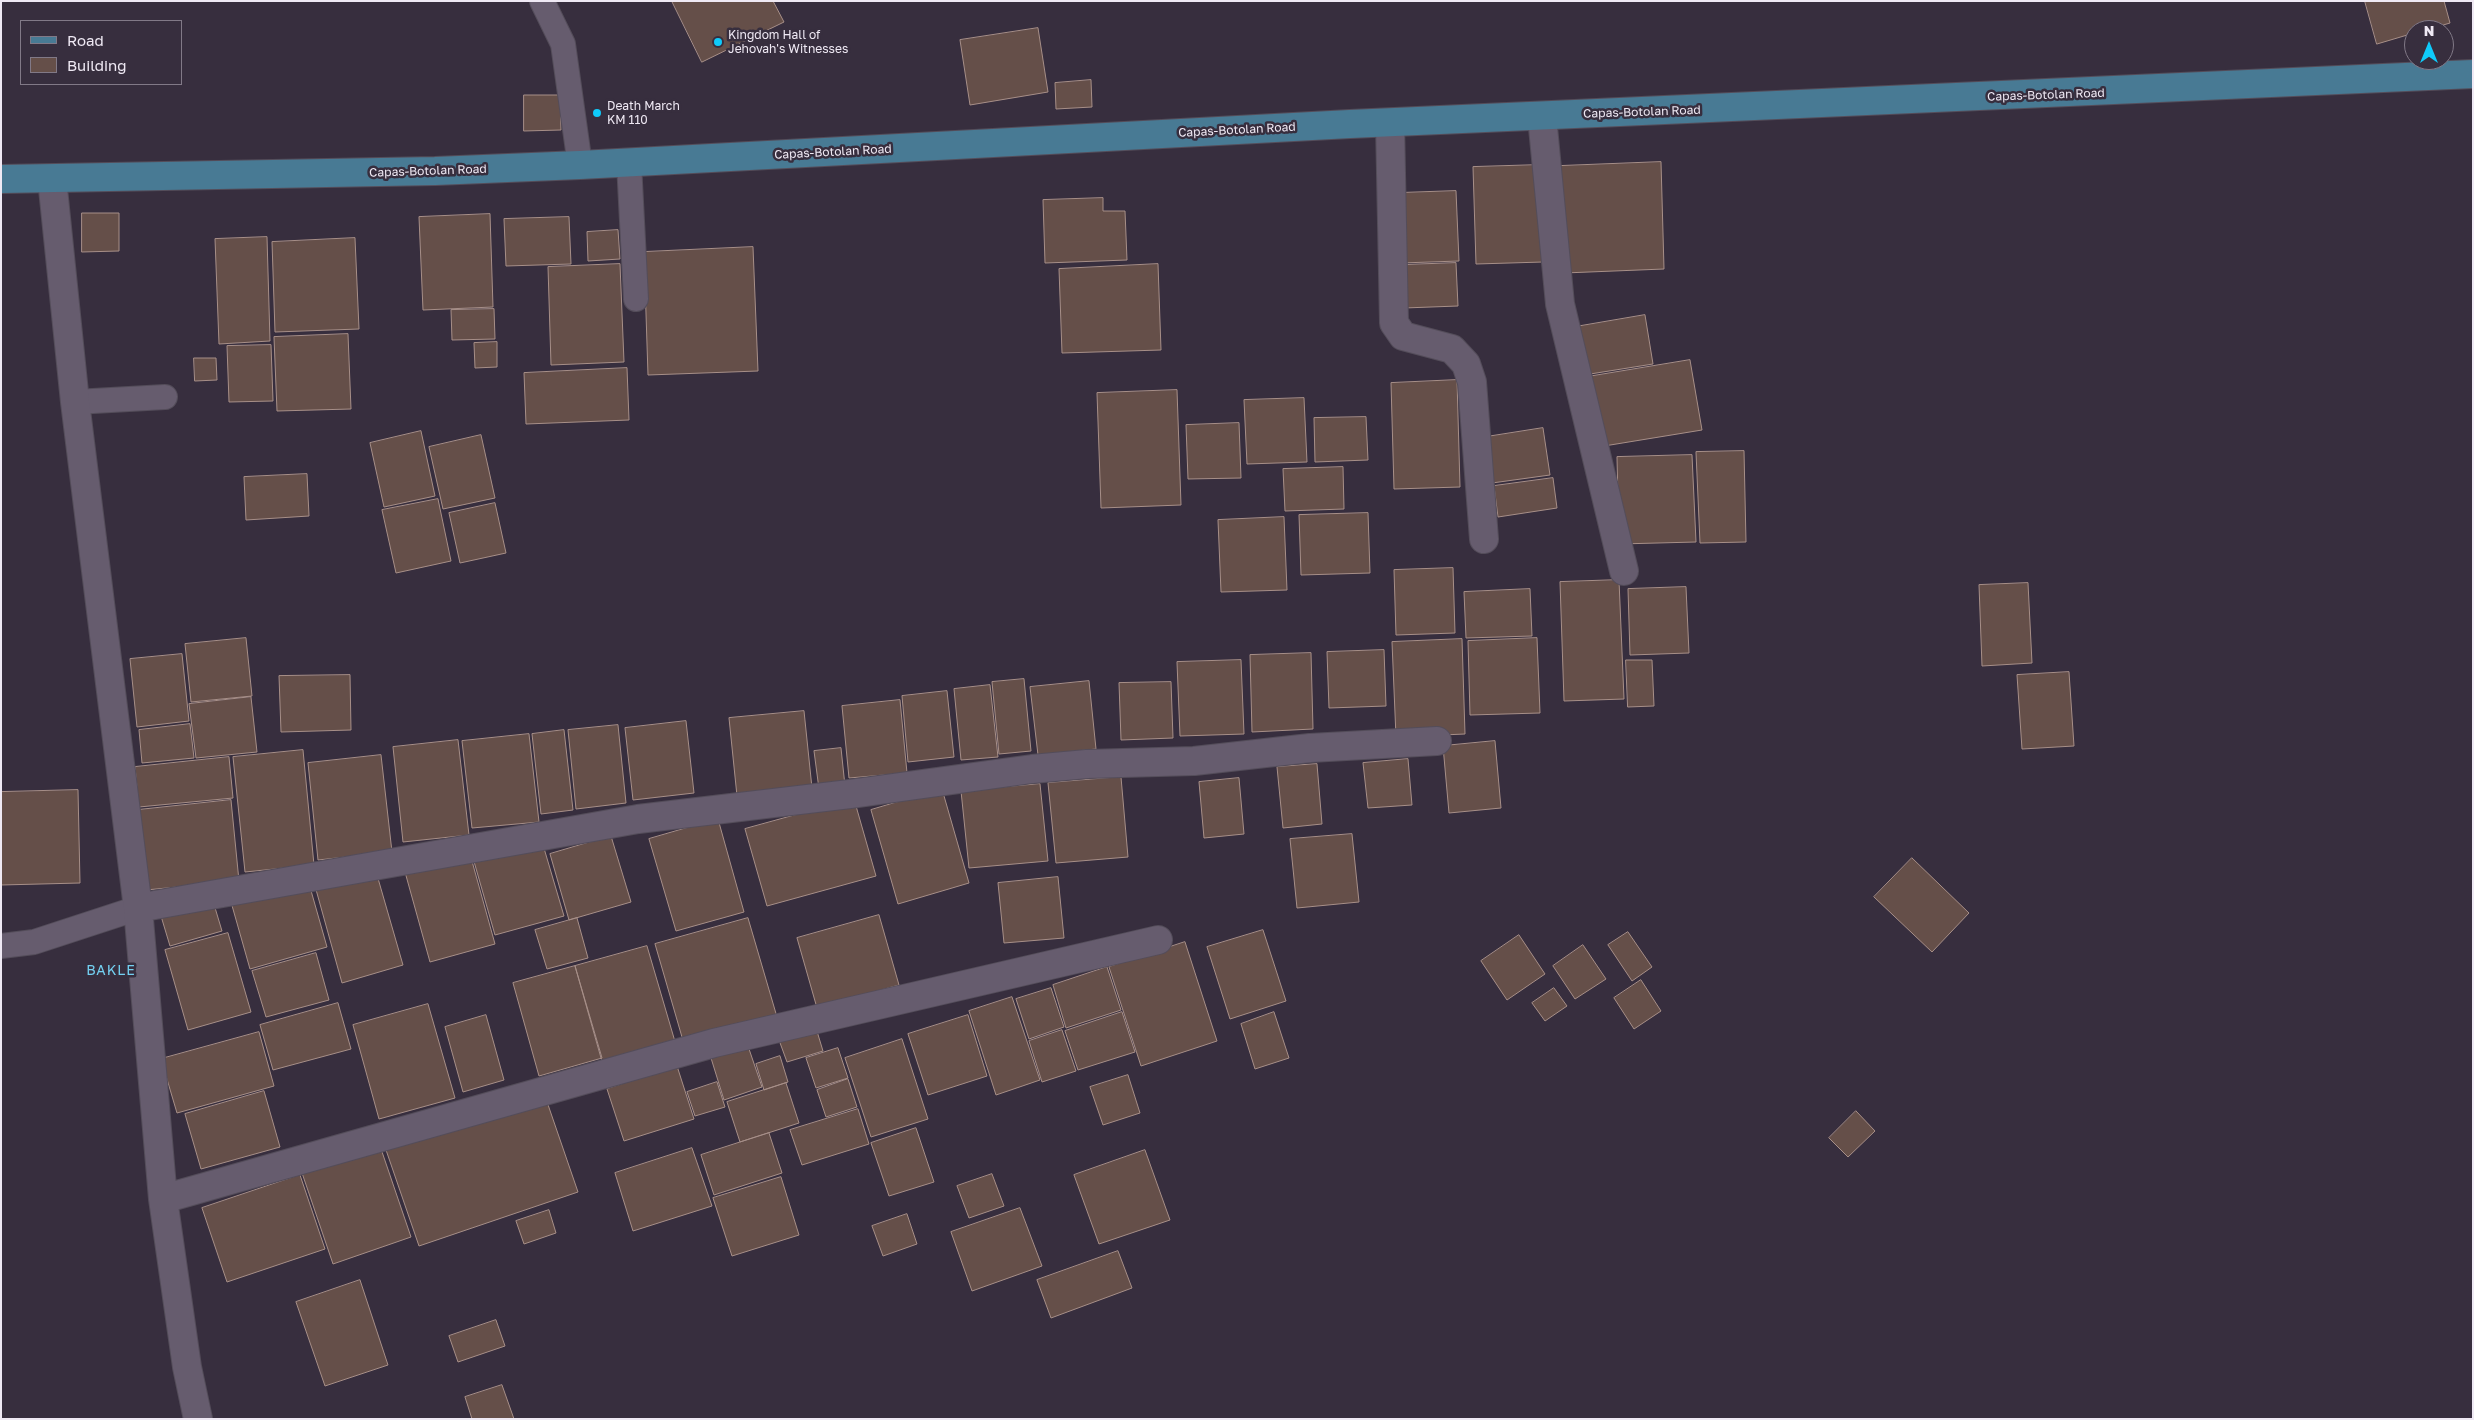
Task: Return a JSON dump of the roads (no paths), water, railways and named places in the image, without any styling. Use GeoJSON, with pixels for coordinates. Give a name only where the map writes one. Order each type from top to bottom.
{"type":"FeatureCollection","features":[{"type":"Feature","properties":{"kind":"main road","name":"Capas-Botolan Road"},"geometry":{"type":"LineString","coordinates":[[1,179],[52,180],[435,171],[628,163],[1390,123],[2473,74]]}},
{"type":"Feature","properties":{"kind":"street"},"geometry":{"type":"LineString","coordinates":[[1542,116],[1560,304],[1624,571]]}},
{"type":"Feature","properties":{"kind":"street"},"geometry":{"type":"LineString","coordinates":[[1390,123],[1394,323],[1403,336],[1452,349],[1466,364],[1472,382],[1484,539]]}},
{"type":"Feature","properties":{"kind":"street"},"geometry":{"type":"LineString","coordinates":[[52,180],[76,402],[138,908],[163,1199],[187,1367],[198,1419]]}},
{"type":"Feature","properties":{"kind":"street"},"geometry":{"type":"LineString","coordinates":[[138,908],[638,820],[850,794],[1032,768],[1087,764],[1194,762],[1310,748],[1437,741]]}},
{"type":"Feature","properties":{"kind":"street"},"geometry":{"type":"LineString","coordinates":[[163,1199],[714,1043],[1158,940]]}},
{"type":"Feature","properties":{"kind":"lane"},"geometry":{"type":"LineString","coordinates":[[542,1],[563,44],[580,165]]}},
{"type":"Feature","properties":{"kind":"lane"},"geometry":{"type":"LineString","coordinates":[[628,163],[636,299]]}},
{"type":"Feature","properties":{"kind":"lane"},"geometry":{"type":"LineString","coordinates":[[76,402],[165,396]]}},
{"type":"Feature","properties":{"kind":"lane"},"geometry":{"type":"LineString","coordinates":[[1,946],[34,942],[138,908]]}},
{"type":"Feature","properties":{"kind":"place","name":"Kingdom Hall of Jehovah's Witnesses"},"geometry":{"type":"Point","coordinates":[718,42]}},
{"type":"Feature","properties":{"kind":"place","name":"Death March KM 110"},"geometry":{"type":"Point","coordinates":[597,113]}},
{"type":"Feature","properties":{"kind":"district","name":"BAKLE"},"geometry":{"type":"Point","coordinates":[111,971]}}]}
